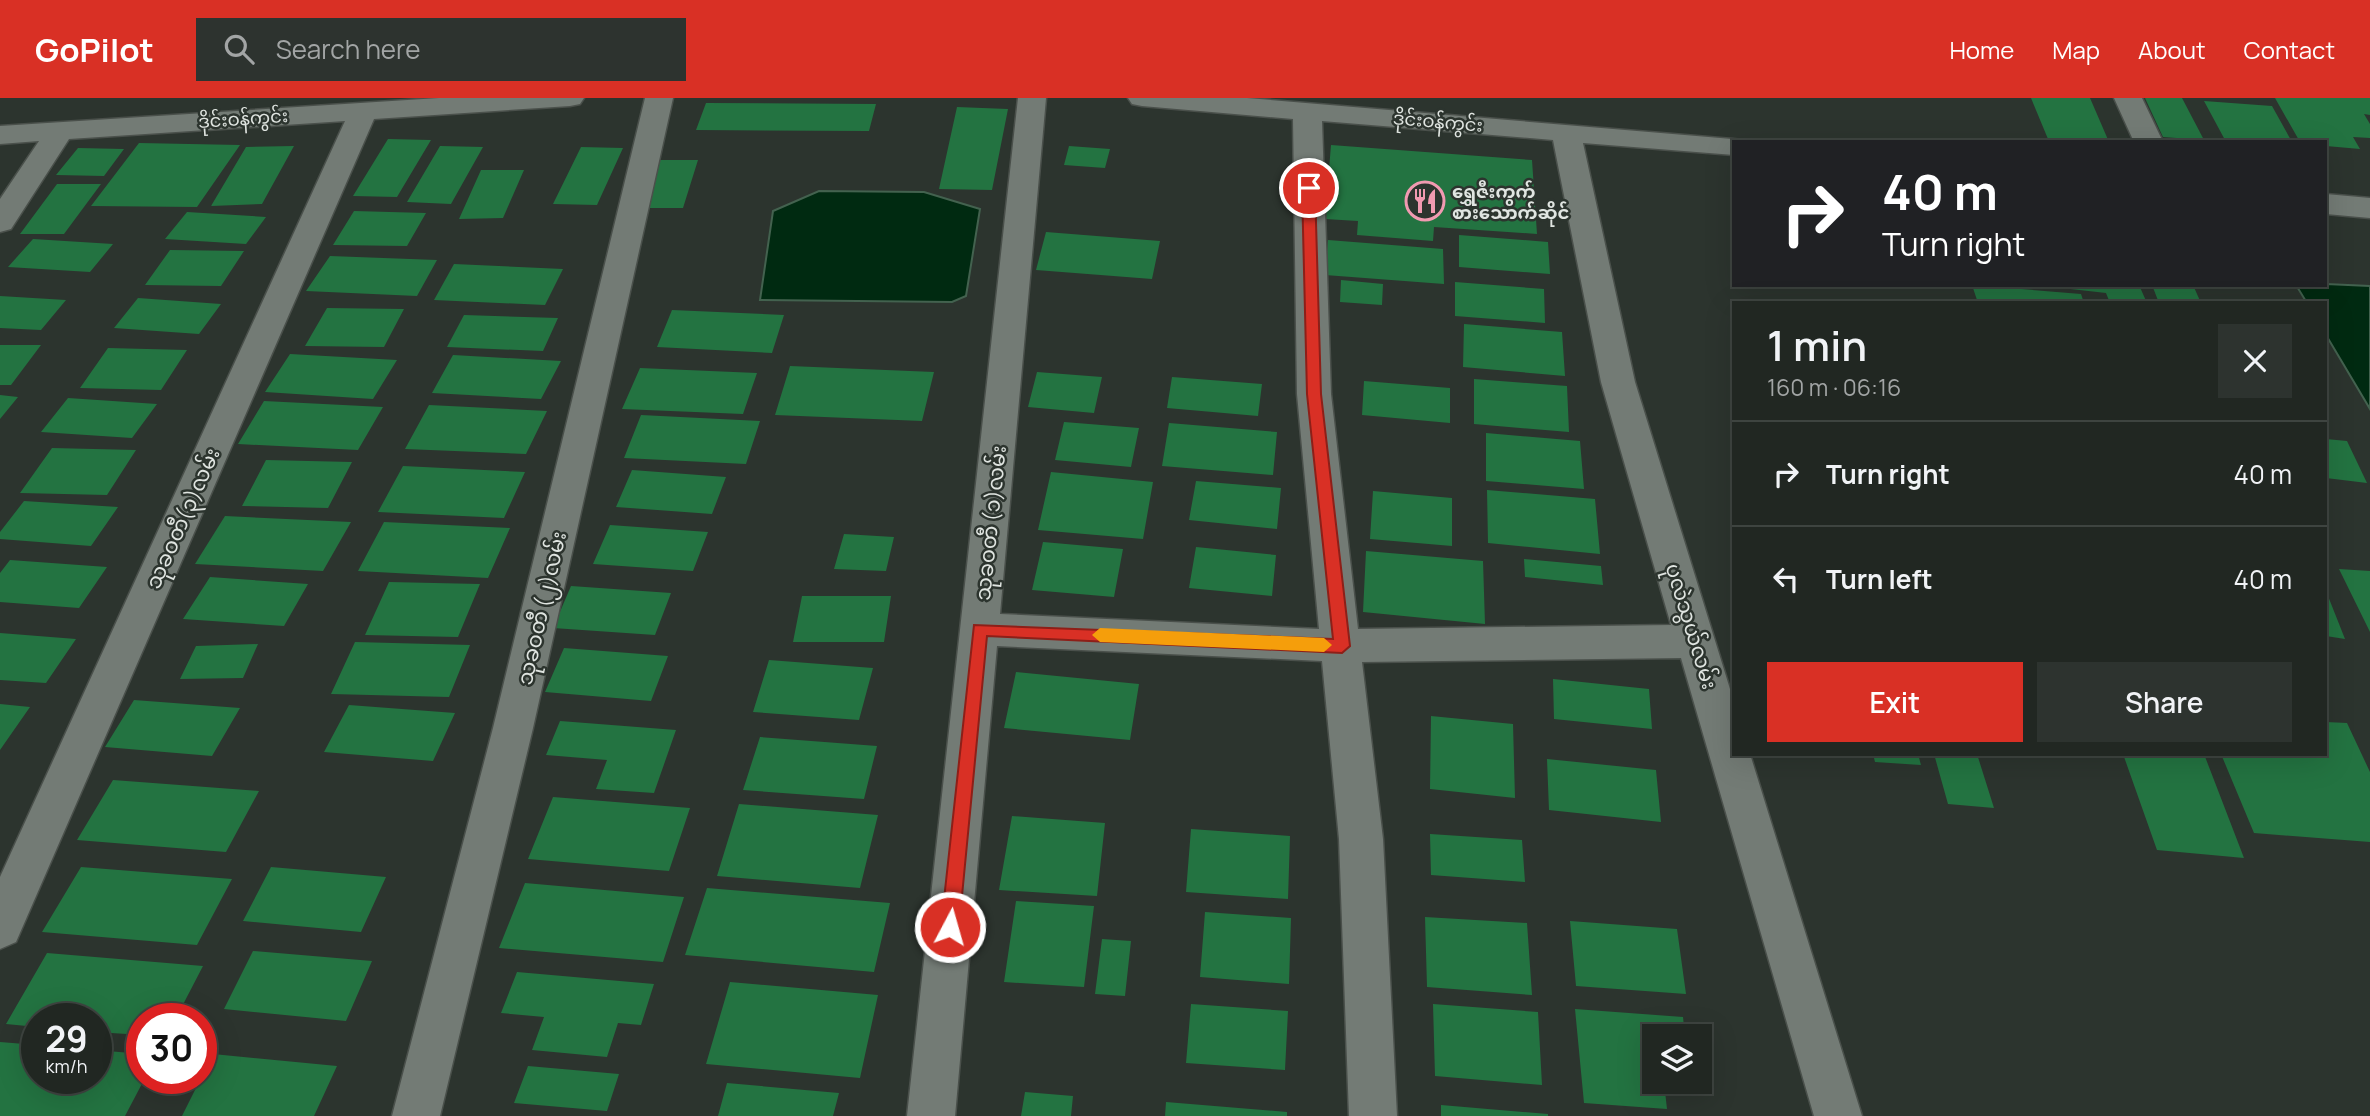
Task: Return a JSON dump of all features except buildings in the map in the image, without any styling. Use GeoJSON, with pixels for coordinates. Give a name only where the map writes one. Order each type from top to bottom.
{"type":"FeatureCollection","features":[{"type":"Feature","properties":{"kind":"street","name":"ဒိုင်းဝန်ကွင်း"},"geometry":{"type":"LineString","coordinates":[[0,135],[569,98]]}},
{"type":"Feature","properties":{"kind":"street","name":"သုခဝတီ (၂)လမ်း"},"geometry":{"type":"LineString","coordinates":[[416,1116],[513,728],[659,98]]}},
{"type":"Feature","properties":{"kind":"street","name":"သုခဝတီ (၁)လမ်း"},"geometry":{"type":"LineString","coordinates":[[931,1116],[1032,98]]}},
{"type":"Feature","properties":{"kind":"street","name":"ဒိုင်းဝန်ကွင်း"},"geometry":{"type":"LineString","coordinates":[[1142,98],[1732,146]]}},
{"type":"Feature","properties":{"kind":"street"},"geometry":{"type":"LineString","coordinates":[[2128,98],[2147,140]]}},
{"type":"Feature","properties":{"kind":"street","name":"သုခဝတီ(၃)လမ်း"},"geometry":{"type":"LineString","coordinates":[[0,927],[364,110]]}},
{"type":"Feature","properties":{"kind":"street"},"geometry":{"type":"LineString","coordinates":[[1307,111],[1314,394],[1361,839],[1373,1116]]}},
{"type":"Feature","properties":{"kind":"street"},"geometry":{"type":"LineString","coordinates":[[0,222],[60,131]]}},
{"type":"Feature","properties":{"kind":"street","name":"ပုလဲသွယ်လမ်း"},"geometry":{"type":"LineString","coordinates":[[1566,132],[1618,382],[1838,1116]]}},
{"type":"Feature","properties":{"kind":"street"},"geometry":{"type":"LineString","coordinates":[[2327,204],[2370,208]]}},
{"type":"Feature","properties":{"kind":"street"},"geometry":{"type":"LineString","coordinates":[[980,629],[1342,646],[1697,641]]}},
{"type":"Feature","properties":{"kind":"shaded area"},"geometry":{"type":"Polygon","coordinates":[[[819,191],[924,192],[980,209],[966,296],[952,302],[760,300],[773,211],[819,191]]]}},
{"type":"Feature","properties":{"kind":"shaded area"},"geometry":{"type":"Polygon","coordinates":[[[2327,284],[2370,286],[2370,409],[2327,337],[2327,301],[2306,301],[2297,287],[2327,287],[2327,284]]]}},
{"type":"Feature","properties":{"kind":"slow traffic"},"geometry":{"type":"LineString","coordinates":[[1100,635],[1324,645]]}},
{"type":"Feature","properties":{"kind":"place","name":"ရွှေဇီးကွက် စားသောက်ဆိုင်"},"geometry":{"type":"Point","coordinates":[1425,201]}},
{"type":"Feature","properties":{"kind":"route"},"geometry":{"type":"LineString","coordinates":[[950,927],[980,629],[1342,646],[1314,394],[1309,188]]}}]}
